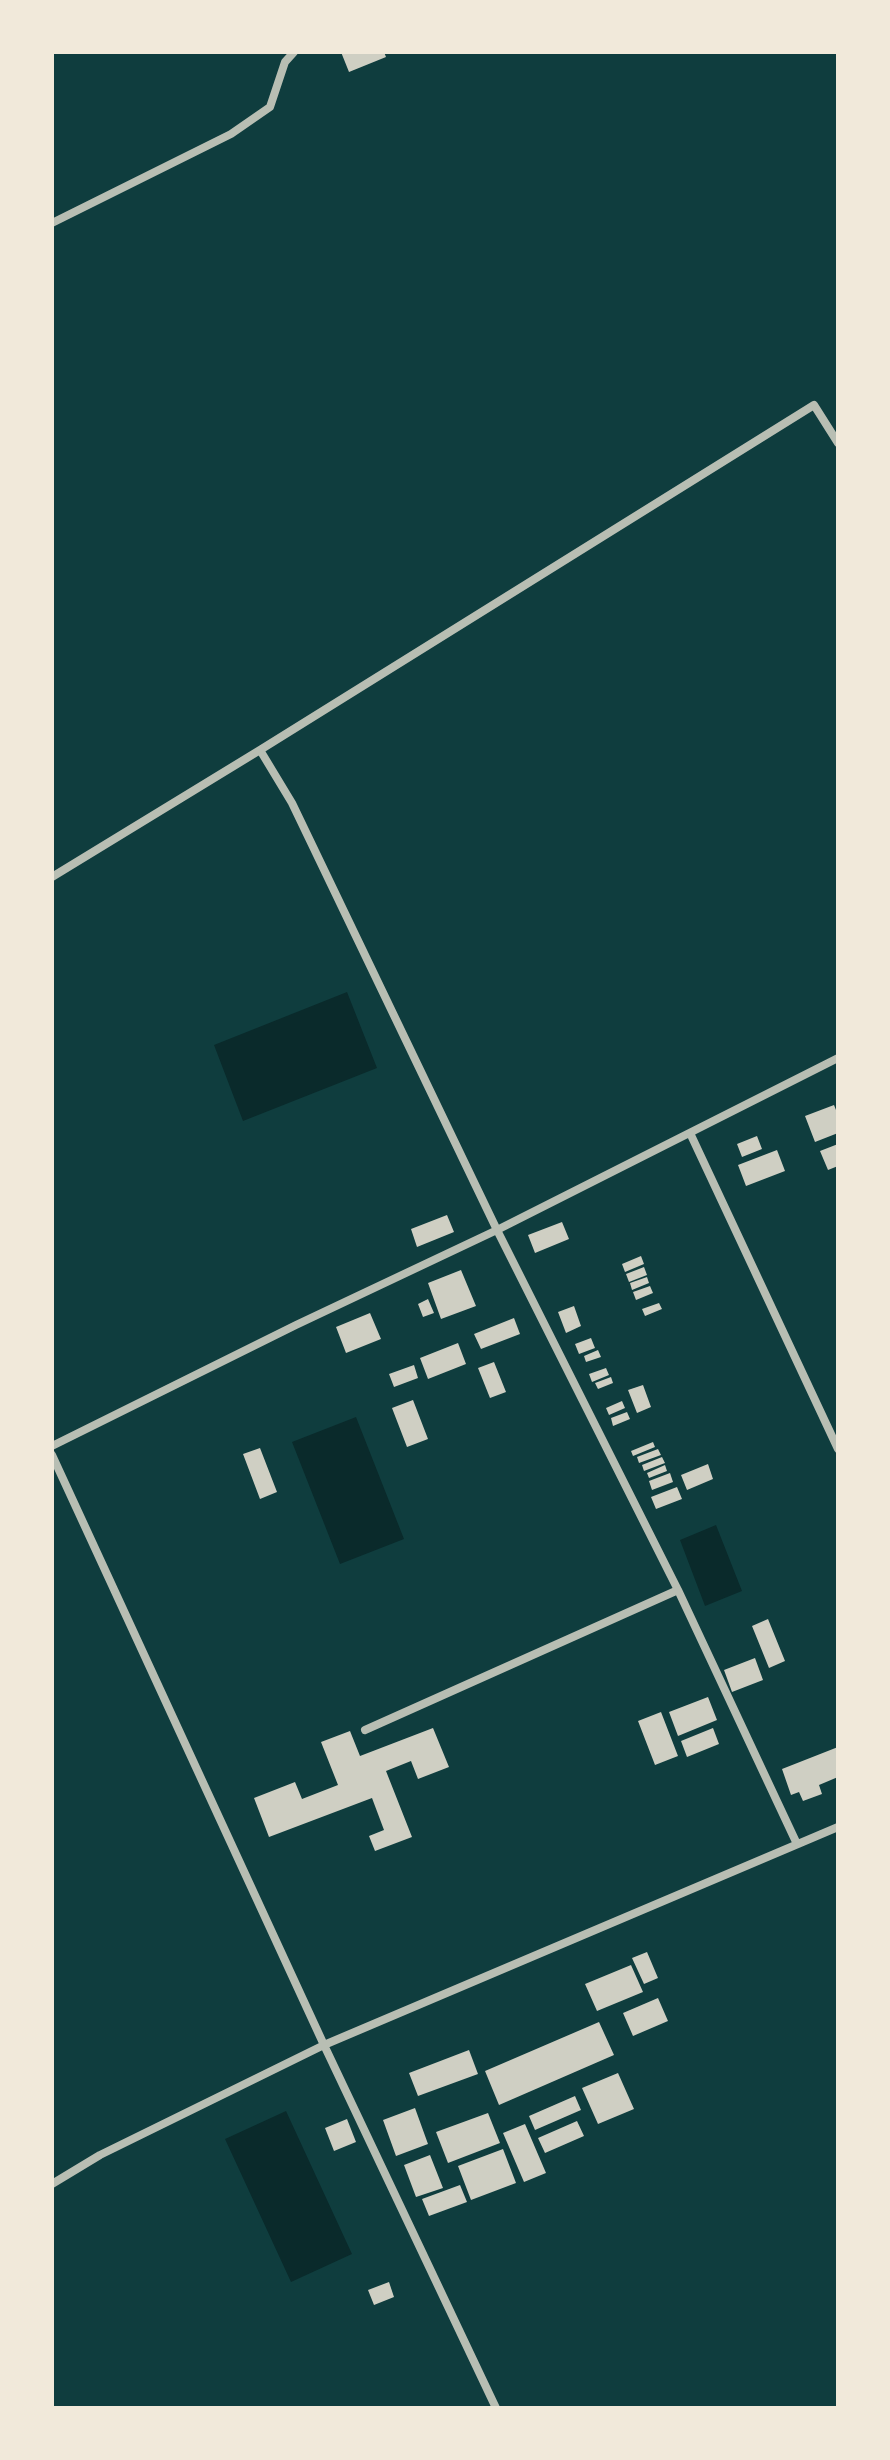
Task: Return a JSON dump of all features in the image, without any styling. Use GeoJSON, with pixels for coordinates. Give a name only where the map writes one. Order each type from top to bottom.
{"type":"FeatureCollection","features":[{"type":"Feature","properties":{"kind":"street"},"geometry":{"type":"LineString","coordinates":[[52,223],[231,134],[270,107],[285,62],[294,52]]}},
{"type":"Feature","properties":{"kind":"street"},"geometry":{"type":"LineString","coordinates":[[52,877],[814,405],[838,443]]}},
{"type":"Feature","properties":{"kind":"street"},"geometry":{"type":"LineString","coordinates":[[260,750],[292,803],[497,1230],[678,1590],[797,1844]]}},
{"type":"Feature","properties":{"kind":"street"},"geometry":{"type":"LineString","coordinates":[[52,1446],[497,1230],[838,1058]]}},
{"type":"Feature","properties":{"kind":"street"},"geometry":{"type":"LineString","coordinates":[[690,1133],[838,1449]]}},
{"type":"Feature","properties":{"kind":"street"},"geometry":{"type":"LineString","coordinates":[[52,1455],[324,2045],[496,2408]]}},
{"type":"Feature","properties":{"kind":"street"},"geometry":{"type":"LineString","coordinates":[[365,1730],[678,1590]]}},
{"type":"Feature","properties":{"kind":"street"},"geometry":{"type":"LineString","coordinates":[[52,2184],[100,2155],[324,2045],[838,1827]]}},
{"type":"Feature","properties":{"kind":"water"},"geometry":{"type":"Polygon","coordinates":[[[347,992],[377,1068],[243,1121],[214,1045],[347,992]]]}},
{"type":"Feature","properties":{"kind":"water"},"geometry":{"type":"Polygon","coordinates":[[[356,1417],[404,1539],[340,1564],[292,1442],[356,1417]]]}},
{"type":"Feature","properties":{"kind":"water"},"geometry":{"type":"Polygon","coordinates":[[[716,1525],[742,1591],[705,1606],[680,1540],[716,1525]]]}},
{"type":"Feature","properties":{"kind":"water"},"geometry":{"type":"Polygon","coordinates":[[[286,2111],[352,2254],[291,2282],[225,2139],[286,2111]]]}},
{"type":"Feature","properties":{"kind":"building"},"geometry":{"type":"Polygon","coordinates":[[[341,52],[384,52],[386,57],[349,72],[341,52]]]}},
{"type":"Feature","properties":{"kind":"building"},"geometry":{"type":"Polygon","coordinates":[[[834,1105],[838,1115],[838,1133],[815,1142],[805,1116],[834,1105]]]}},
{"type":"Feature","properties":{"kind":"building"},"geometry":{"type":"Polygon","coordinates":[[[757,1136],[762,1149],[742,1157],[737,1144],[757,1136]]]}},
{"type":"Feature","properties":{"kind":"building"},"geometry":{"type":"Polygon","coordinates":[[[838,1144],[838,1166],[828,1170],[820,1151],[838,1144]]]}},
{"type":"Feature","properties":{"kind":"building"},"geometry":{"type":"Polygon","coordinates":[[[777,1150],[785,1171],[746,1186],[738,1165],[777,1150]]]}},
{"type":"Feature","properties":{"kind":"building"},"geometry":{"type":"Polygon","coordinates":[[[447,1215],[454,1232],[417,1247],[411,1229],[447,1215]]]}},
{"type":"Feature","properties":{"kind":"building"},"geometry":{"type":"Polygon","coordinates":[[[562,1222],[569,1239],[535,1253],[528,1235],[562,1222]]]}},
{"type":"Feature","properties":{"kind":"building"},"geometry":{"type":"Polygon","coordinates":[[[641,1256],[644,1264],[625,1272],[622,1264],[641,1256]]]}},
{"type":"Feature","properties":{"kind":"building"},"geometry":{"type":"Polygon","coordinates":[[[644,1267],[647,1275],[629,1282],[626,1274],[644,1267]]]}},
{"type":"Feature","properties":{"kind":"building"},"geometry":{"type":"Polygon","coordinates":[[[461,1270],[476,1306],[441,1319],[428,1283],[461,1270]]]}},
{"type":"Feature","properties":{"kind":"building"},"geometry":{"type":"Polygon","coordinates":[[[647,1277],[649,1283],[632,1290],[630,1283],[647,1277]]]}},
{"type":"Feature","properties":{"kind":"building"},"geometry":{"type":"Polygon","coordinates":[[[650,1286],[653,1293],[636,1300],[633,1292],[650,1286]]]}},
{"type":"Feature","properties":{"kind":"building"},"geometry":{"type":"Polygon","coordinates":[[[428,1299],[434,1313],[423,1317],[418,1304],[428,1299]]]}},
{"type":"Feature","properties":{"kind":"building"},"geometry":{"type":"Polygon","coordinates":[[[659,1303],[662,1309],[645,1316],[642,1309],[659,1303]]]}},
{"type":"Feature","properties":{"kind":"building"},"geometry":{"type":"Polygon","coordinates":[[[574,1306],[581,1326],[566,1333],[558,1312],[574,1306]]]}},
{"type":"Feature","properties":{"kind":"building"},"geometry":{"type":"Polygon","coordinates":[[[370,1313],[381,1339],[346,1353],[336,1327],[370,1313]]]}},
{"type":"Feature","properties":{"kind":"building"},"geometry":{"type":"Polygon","coordinates":[[[514,1318],[520,1334],[481,1349],[474,1334],[514,1318]]]}},
{"type":"Feature","properties":{"kind":"building"},"geometry":{"type":"Polygon","coordinates":[[[591,1338],[595,1348],[579,1354],[575,1344],[591,1338]]]}},
{"type":"Feature","properties":{"kind":"building"},"geometry":{"type":"Polygon","coordinates":[[[458,1343],[466,1364],[428,1379],[420,1358],[458,1343]]]}},
{"type":"Feature","properties":{"kind":"building"},"geometry":{"type":"Polygon","coordinates":[[[598,1350],[601,1357],[586,1362],[584,1356],[598,1350]]]}},
{"type":"Feature","properties":{"kind":"building"},"geometry":{"type":"Polygon","coordinates":[[[494,1362],[506,1392],[490,1398],[478,1368],[494,1362]]]}},
{"type":"Feature","properties":{"kind":"building"},"geometry":{"type":"Polygon","coordinates":[[[414,1365],[418,1378],[394,1387],[389,1374],[414,1365]]]}},
{"type":"Feature","properties":{"kind":"building"},"geometry":{"type":"Polygon","coordinates":[[[606,1368],[609,1375],[592,1382],[589,1374],[606,1368]]]}},
{"type":"Feature","properties":{"kind":"building"},"geometry":{"type":"Polygon","coordinates":[[[611,1377],[613,1383],[598,1389],[595,1383],[611,1377]]]}},
{"type":"Feature","properties":{"kind":"building"},"geometry":{"type":"Polygon","coordinates":[[[643,1385],[651,1407],[637,1413],[628,1390],[643,1385]]]}},
{"type":"Feature","properties":{"kind":"building"},"geometry":{"type":"Polygon","coordinates":[[[413,1400],[428,1439],[407,1447],[392,1408],[413,1400]]]}},
{"type":"Feature","properties":{"kind":"building"},"geometry":{"type":"Polygon","coordinates":[[[622,1401],[625,1408],[609,1415],[606,1408],[622,1401]]]}},
{"type":"Feature","properties":{"kind":"building"},"geometry":{"type":"Polygon","coordinates":[[[627,1412],[630,1419],[613,1426],[611,1418],[627,1412]]]}},
{"type":"Feature","properties":{"kind":"building"},"geometry":{"type":"Polygon","coordinates":[[[653,1442],[655,1447],[633,1456],[631,1451],[653,1442]]]}},
{"type":"Feature","properties":{"kind":"building"},"geometry":{"type":"Polygon","coordinates":[[[260,1448],[277,1492],[260,1499],[243,1454],[260,1448]]]}},
{"type":"Feature","properties":{"kind":"building"},"geometry":{"type":"Polygon","coordinates":[[[658,1449],[661,1455],[639,1463],[637,1457],[658,1449]]]}},
{"type":"Feature","properties":{"kind":"building"},"geometry":{"type":"Polygon","coordinates":[[[662,1457],[665,1463],[644,1471],[642,1465],[662,1457]]]}},
{"type":"Feature","properties":{"kind":"building"},"geometry":{"type":"Polygon","coordinates":[[[708,1464],[713,1479],[687,1490],[681,1475],[708,1464]]]}},
{"type":"Feature","properties":{"kind":"building"},"geometry":{"type":"Polygon","coordinates":[[[665,1465],[667,1471],[649,1478],[647,1473],[665,1465]]]}},
{"type":"Feature","properties":{"kind":"building"},"geometry":{"type":"Polygon","coordinates":[[[670,1473],[673,1482],[652,1490],[649,1481],[670,1473]]]}},
{"type":"Feature","properties":{"kind":"building"},"geometry":{"type":"Polygon","coordinates":[[[677,1487],[682,1499],[656,1509],[651,1497],[677,1487]]]}},
{"type":"Feature","properties":{"kind":"building"},"geometry":{"type":"Polygon","coordinates":[[[768,1619],[785,1661],[769,1668],[752,1626],[768,1619]]]}},
{"type":"Feature","properties":{"kind":"building"},"geometry":{"type":"Polygon","coordinates":[[[755,1658],[763,1680],[732,1692],[724,1670],[755,1658]]]}},
{"type":"Feature","properties":{"kind":"building"},"geometry":{"type":"Polygon","coordinates":[[[708,1697],[717,1720],[678,1736],[669,1712],[708,1697]]]}},
{"type":"Feature","properties":{"kind":"building"},"geometry":{"type":"Polygon","coordinates":[[[661,1712],[678,1756],[655,1765],[638,1721],[661,1712]]]}},
{"type":"Feature","properties":{"kind":"building"},"geometry":{"type":"Polygon","coordinates":[[[433,1728],[449,1767],[418,1779],[411,1761],[386,1771],[412,1837],[375,1851],[369,1836],[384,1830],[372,1798],[269,1837],[254,1798],[295,1782],[302,1799],[338,1785],[321,1742],[350,1731],[360,1756],[433,1728]]]}},
{"type":"Feature","properties":{"kind":"building"},"geometry":{"type":"Polygon","coordinates":[[[713,1728],[719,1744],[687,1757],[681,1741],[713,1728]]]}},
{"type":"Feature","properties":{"kind":"building"},"geometry":{"type":"Polygon","coordinates":[[[838,1747],[838,1777],[819,1785],[822,1794],[803,1801],[799,1792],[791,1795],[782,1769],[838,1747]]]}},
{"type":"Feature","properties":{"kind":"building"},"geometry":{"type":"Polygon","coordinates":[[[647,1952],[658,1978],[644,1984],[632,1958],[647,1952]]]}},
{"type":"Feature","properties":{"kind":"building"},"geometry":{"type":"Polygon","coordinates":[[[631,1965],[643,1992],[597,2011],[585,1984],[631,1965]]]}},
{"type":"Feature","properties":{"kind":"building"},"geometry":{"type":"Polygon","coordinates":[[[658,1998],[668,2021],[633,2036],[623,2013],[658,1998]]]}},
{"type":"Feature","properties":{"kind":"building"},"geometry":{"type":"Polygon","coordinates":[[[599,2022],[614,2055],[499,2105],[485,2071],[599,2022]]]}},
{"type":"Feature","properties":{"kind":"building"},"geometry":{"type":"Polygon","coordinates":[[[469,2050],[478,2074],[418,2096],[409,2073],[469,2050]]]}},
{"type":"Feature","properties":{"kind":"building"},"geometry":{"type":"Polygon","coordinates":[[[618,2073],[634,2109],[598,2124],[582,2088],[618,2073]]]}},
{"type":"Feature","properties":{"kind":"building"},"geometry":{"type":"Polygon","coordinates":[[[575,2096],[581,2110],[535,2130],[529,2116],[575,2096]]]}},
{"type":"Feature","properties":{"kind":"building"},"geometry":{"type":"Polygon","coordinates":[[[415,2108],[428,2144],[396,2156],[383,2120],[415,2108]]]}},
{"type":"Feature","properties":{"kind":"building"},"geometry":{"type":"Polygon","coordinates":[[[488,2113],[500,2143],[448,2163],[436,2132],[488,2113]]]}},
{"type":"Feature","properties":{"kind":"building"},"geometry":{"type":"Polygon","coordinates":[[[347,2119],[356,2142],[334,2151],[325,2128],[347,2119]]]}},
{"type":"Feature","properties":{"kind":"building"},"geometry":{"type":"Polygon","coordinates":[[[577,2121],[584,2136],[545,2153],[538,2138],[577,2121]]]}},
{"type":"Feature","properties":{"kind":"building"},"geometry":{"type":"Polygon","coordinates":[[[525,2124],[546,2173],[524,2182],[503,2133],[525,2124]]]}},
{"type":"Feature","properties":{"kind":"building"},"geometry":{"type":"Polygon","coordinates":[[[503,2149],[516,2183],[471,2200],[458,2166],[503,2149]]]}},
{"type":"Feature","properties":{"kind":"building"},"geometry":{"type":"Polygon","coordinates":[[[430,2155],[443,2188],[416,2197],[404,2165],[430,2155]]]}},
{"type":"Feature","properties":{"kind":"building"},"geometry":{"type":"Polygon","coordinates":[[[460,2185],[467,2202],[429,2216],[422,2199],[460,2185]]]}},
{"type":"Feature","properties":{"kind":"building"},"geometry":{"type":"Polygon","coordinates":[[[389,2282],[394,2297],[374,2305],[368,2290],[389,2282]]]}}]}
